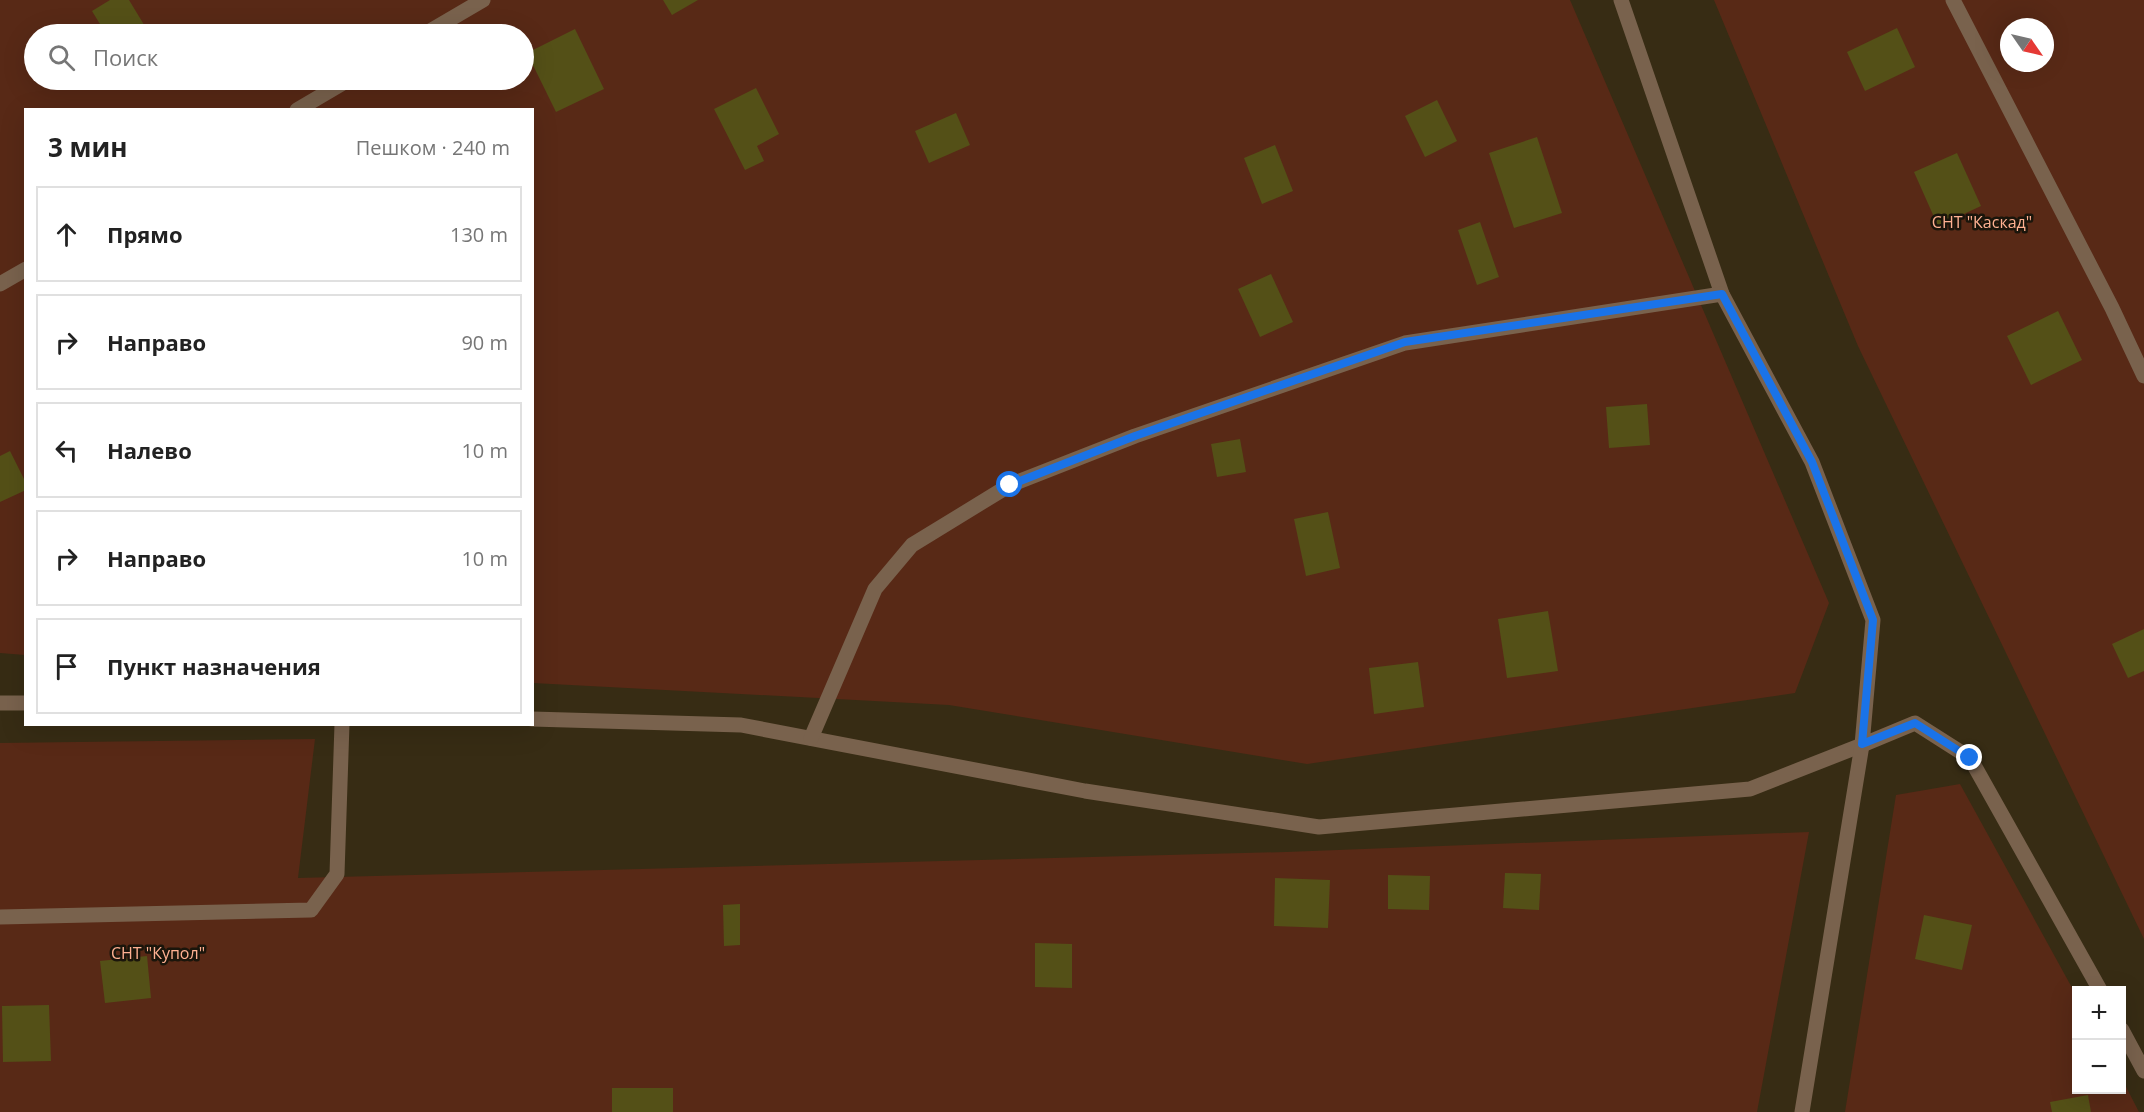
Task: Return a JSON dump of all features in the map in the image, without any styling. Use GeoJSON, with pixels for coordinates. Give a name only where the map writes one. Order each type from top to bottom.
{"type":"FeatureCollection","features":[{"type":"Feature","properties":{"kind":"street"},"geometry":{"type":"LineString","coordinates":[[442,24],[483,0]]}},
{"type":"Feature","properties":{"kind":"street"},"geometry":{"type":"LineString","coordinates":[[1621,0],[1722,294],[1812,462],[1873,620],[1862,744],[1802,1112]]}},
{"type":"Feature","properties":{"kind":"street"},"geometry":{"type":"LineString","coordinates":[[1953,0],[2112,308],[2144,376]]}},
{"type":"Feature","properties":{"kind":"street"},"geometry":{"type":"LineString","coordinates":[[300,108],[331,90]]}},
{"type":"Feature","properties":{"kind":"street"},"geometry":{"type":"LineString","coordinates":[[0,284],[24,270]]}},
{"type":"Feature","properties":{"kind":"street"},"geometry":{"type":"LineString","coordinates":[[811,738],[875,589],[912,545],[1010,485],[1135,436],[1405,342],[1722,294]]}},
{"type":"Feature","properties":{"kind":"street"},"geometry":{"type":"LineString","coordinates":[[0,703],[24,703]]}},
{"type":"Feature","properties":{"kind":"street"},"geometry":{"type":"LineString","coordinates":[[534,719],[741,725],[1085,791],[1319,827],[1750,789],[1915,723],[1970,758],[2098,986]]}},
{"type":"Feature","properties":{"kind":"street"},"geometry":{"type":"LineString","coordinates":[[0,917],[311,910],[337,874],[342,726]]}},
{"type":"Feature","properties":{"kind":"street"},"geometry":{"type":"LineString","coordinates":[[2126,1039],[2144,1071]]}},
{"type":"Feature","properties":{"kind":"green space"},"geometry":{"type":"Polygon","coordinates":[[[0,0],[1570,0],[1829,603],[1795,693],[1307,764],[949,705],[534,683],[534,108],[24,108],[24,655],[0,653],[0,0]]]}},
{"type":"Feature","properties":{"kind":"green space","name":"СНТ \"Каскад\""},"geometry":{"type":"Polygon","coordinates":[[[1714,0],[2144,0],[2144,939],[1858,346],[1714,0]]]}},
{"type":"Feature","properties":{"kind":"green space","name":"СНТ \"Купол\""},"geometry":{"type":"Polygon","coordinates":[[[315,739],[298,878],[1286,852],[1809,832],[1757,1112],[0,1112],[0,743],[315,739]]]}},
{"type":"Feature","properties":{"kind":"green space"},"geometry":{"type":"Polygon","coordinates":[[[1960,784],[2072,988],[2072,1094],[2126,1094],[2126,1087],[2139,1112],[1845,1112],[1896,795],[1960,784]]]}},
{"type":"Feature","properties":{"kind":"building"},"geometry":{"type":"Polygon","coordinates":[[[110,0],[129,0],[144,24],[100,24],[92,11],[110,0]]]}},
{"type":"Feature","properties":{"kind":"building"},"geometry":{"type":"Polygon","coordinates":[[[663,0],[698,0],[672,15],[663,0]]]}},
{"type":"Feature","properties":{"kind":"building"},"geometry":{"type":"Polygon","coordinates":[[[1897,28],[1915,67],[1865,91],[1847,52],[1897,28]]]}},
{"type":"Feature","properties":{"kind":"building"},"geometry":{"type":"Polygon","coordinates":[[[575,29],[604,89],[556,112],[534,67],[534,50],[575,29]]]}},
{"type":"Feature","properties":{"kind":"building"},"geometry":{"type":"Polygon","coordinates":[[[756,88],[779,134],[757,146],[764,161],[745,170],[714,109],[756,88]]]}},
{"type":"Feature","properties":{"kind":"building"},"geometry":{"type":"Polygon","coordinates":[[[1437,100],[1457,141],[1425,157],[1405,116],[1437,100]]]}},
{"type":"Feature","properties":{"kind":"building"},"geometry":{"type":"Polygon","coordinates":[[[956,113],[970,145],[929,163],[915,131],[956,113]]]}},
{"type":"Feature","properties":{"kind":"building"},"geometry":{"type":"Polygon","coordinates":[[[1537,137],[1562,213],[1514,228],[1489,153],[1537,137]]]}},
{"type":"Feature","properties":{"kind":"building"},"geometry":{"type":"Polygon","coordinates":[[[1275,145],[1293,191],[1262,204],[1244,158],[1275,145]]]}},
{"type":"Feature","properties":{"kind":"building"},"geometry":{"type":"Polygon","coordinates":[[[1957,153],[1981,206],[1938,226],[1914,172],[1957,153]]]}},
{"type":"Feature","properties":{"kind":"building"},"geometry":{"type":"Polygon","coordinates":[[[1480,222],[1499,277],[1477,285],[1458,230],[1480,222]]]}},
{"type":"Feature","properties":{"kind":"building"},"geometry":{"type":"Polygon","coordinates":[[[1271,274],[1293,322],[1260,337],[1238,289],[1271,274]]]}},
{"type":"Feature","properties":{"kind":"building"},"geometry":{"type":"Polygon","coordinates":[[[2058,311],[2082,360],[2031,385],[2007,336],[2058,311]]]}},
{"type":"Feature","properties":{"kind":"building"},"geometry":{"type":"Polygon","coordinates":[[[1647,404],[1650,445],[1609,448],[1606,407],[1647,404]]]}},
{"type":"Feature","properties":{"kind":"building"},"geometry":{"type":"Polygon","coordinates":[[[1240,439],[1246,472],[1217,477],[1211,444],[1240,439]]]}},
{"type":"Feature","properties":{"kind":"building"},"geometry":{"type":"Polygon","coordinates":[[[10,451],[24,479],[24,491],[0,502],[0,456],[10,451]]]}},
{"type":"Feature","properties":{"kind":"building"},"geometry":{"type":"Polygon","coordinates":[[[1328,512],[1340,568],[1306,576],[1294,519],[1328,512]]]}},
{"type":"Feature","properties":{"kind":"building"},"geometry":{"type":"Polygon","coordinates":[[[1548,611],[1558,671],[1507,678],[1498,619],[1548,611]]]}},
{"type":"Feature","properties":{"kind":"building"},"geometry":{"type":"Polygon","coordinates":[[[2144,629],[2144,671],[2128,678],[2112,644],[2144,629]]]}},
{"type":"Feature","properties":{"kind":"building"},"geometry":{"type":"Polygon","coordinates":[[[1418,662],[1424,707],[1374,714],[1369,668],[1418,662]]]}},
{"type":"Feature","properties":{"kind":"building"},"geometry":{"type":"Polygon","coordinates":[[[1505,873],[1541,874],[1539,910],[1503,908],[1505,873]]]}},
{"type":"Feature","properties":{"kind":"building"},"geometry":{"type":"Polygon","coordinates":[[[1388,875],[1430,876],[1429,910],[1388,909],[1388,875]]]}},
{"type":"Feature","properties":{"kind":"building"},"geometry":{"type":"Polygon","coordinates":[[[1275,878],[1330,880],[1328,928],[1274,926],[1275,878]]]}},
{"type":"Feature","properties":{"kind":"building"},"geometry":{"type":"Polygon","coordinates":[[[740,904],[740,945],[724,946],[723,905],[740,904]]]}},
{"type":"Feature","properties":{"kind":"building"},"geometry":{"type":"Polygon","coordinates":[[[1924,915],[1972,925],[1962,970],[1915,959],[1924,915]]]}},
{"type":"Feature","properties":{"kind":"building"},"geometry":{"type":"Polygon","coordinates":[[[1035,943],[1072,944],[1072,988],[1035,987],[1035,943]]]}},
{"type":"Feature","properties":{"kind":"building"},"geometry":{"type":"Polygon","coordinates":[[[147,956],[151,998],[105,1003],[100,961],[147,956]]]}},
{"type":"Feature","properties":{"kind":"building"},"geometry":{"type":"Polygon","coordinates":[[[49,1005],[51,1061],[3,1062],[2,1006],[49,1005]]]}},
{"type":"Feature","properties":{"kind":"building"},"geometry":{"type":"Polygon","coordinates":[[[612,1088],[673,1088],[673,1112],[612,1112],[612,1088]]]}},
{"type":"Feature","properties":{"kind":"building"},"geometry":{"type":"Polygon","coordinates":[[[2088,1095],[2091,1112],[2052,1112],[2050,1102],[2088,1095]]]}},
{"type":"Feature","properties":{"kind":"route"},"geometry":{"type":"LineString","coordinates":[[1010,485],[1135,436],[1405,342],[1722,294],[1812,462],[1873,620],[1862,744],[1915,723],[1970,758]]}}]}
